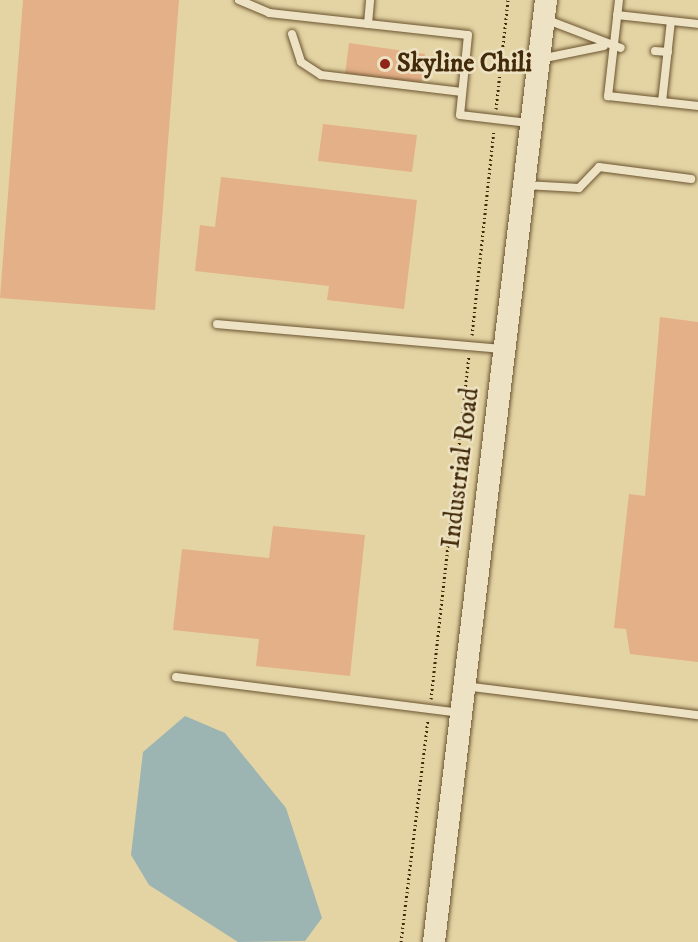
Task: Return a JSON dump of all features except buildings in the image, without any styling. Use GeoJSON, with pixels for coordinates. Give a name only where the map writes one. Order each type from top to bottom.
{"type":"FeatureCollection","features":[{"type":"Feature","properties":{"kind":"main road","name":"Industrial Road"},"geometry":{"type":"LineString","coordinates":[[434,942],[545,9]]}},
{"type":"Feature","properties":{"kind":"lane"},"geometry":{"type":"LineString","coordinates":[[239,0],[269,13],[468,35],[459,115],[532,124]]}},
{"type":"Feature","properties":{"kind":"lane"},"geometry":{"type":"LineString","coordinates":[[368,24],[370,0]]}},
{"type":"Feature","properties":{"kind":"lane"},"geometry":{"type":"LineString","coordinates":[[619,0],[613,47],[615,67],[608,96],[698,106]]}},
{"type":"Feature","properties":{"kind":"lane"},"geometry":{"type":"LineString","coordinates":[[545,9],[613,47]]}},
{"type":"Feature","properties":{"kind":"lane"},"geometry":{"type":"LineString","coordinates":[[617,15],[698,24]]}},
{"type":"Feature","properties":{"kind":"lane"},"geometry":{"type":"LineString","coordinates":[[662,102],[671,21]]}},
{"type":"Feature","properties":{"kind":"lane"},"geometry":{"type":"LineString","coordinates":[[292,34],[301,62],[321,75],[462,92]]}},
{"type":"Feature","properties":{"kind":"lane"},"geometry":{"type":"LineString","coordinates":[[540,59],[613,47]]}},
{"type":"Feature","properties":{"kind":"lane"},"geometry":{"type":"LineString","coordinates":[[655,51],[668,52]]}},
{"type":"Feature","properties":{"kind":"lane"},"geometry":{"type":"LineString","coordinates":[[654,71],[666,72]]}},
{"type":"Feature","properties":{"kind":"lane"},"geometry":{"type":"LineString","coordinates":[[525,184],[579,188],[600,167],[691,179]]}},
{"type":"Feature","properties":{"kind":"lane"},"geometry":{"type":"LineString","coordinates":[[216,324],[504,349]]}},
{"type":"Feature","properties":{"kind":"lane"},"geometry":{"type":"LineString","coordinates":[[176,677],[461,713]]}},
{"type":"Feature","properties":{"kind":"lane"},"geometry":{"type":"LineString","coordinates":[[464,686],[698,715]]}},
{"type":"Feature","properties":{"kind":"path"},"geometry":{"type":"LineString","coordinates":[[497,100],[508,0]]}},
{"type":"Feature","properties":{"kind":"path"},"geometry":{"type":"LineString","coordinates":[[473,322],[493,140]]}},
{"type":"Feature","properties":{"kind":"path"},"geometry":{"type":"LineString","coordinates":[[432,685],[468,369]]}},
{"type":"Feature","properties":{"kind":"path"},"geometry":{"type":"LineString","coordinates":[[401,942],[427,734]]}},
{"type":"Feature","properties":{"kind":"water"},"geometry":{"type":"Polygon","coordinates":[[[185,716],[225,733],[286,808],[322,918],[305,941],[238,942],[149,885],[131,855],[143,752],[185,716]]]}},
{"type":"Feature","properties":{"kind":"place","name":"Skyline Chili"},"geometry":{"type":"Point","coordinates":[385,64]}}]}
